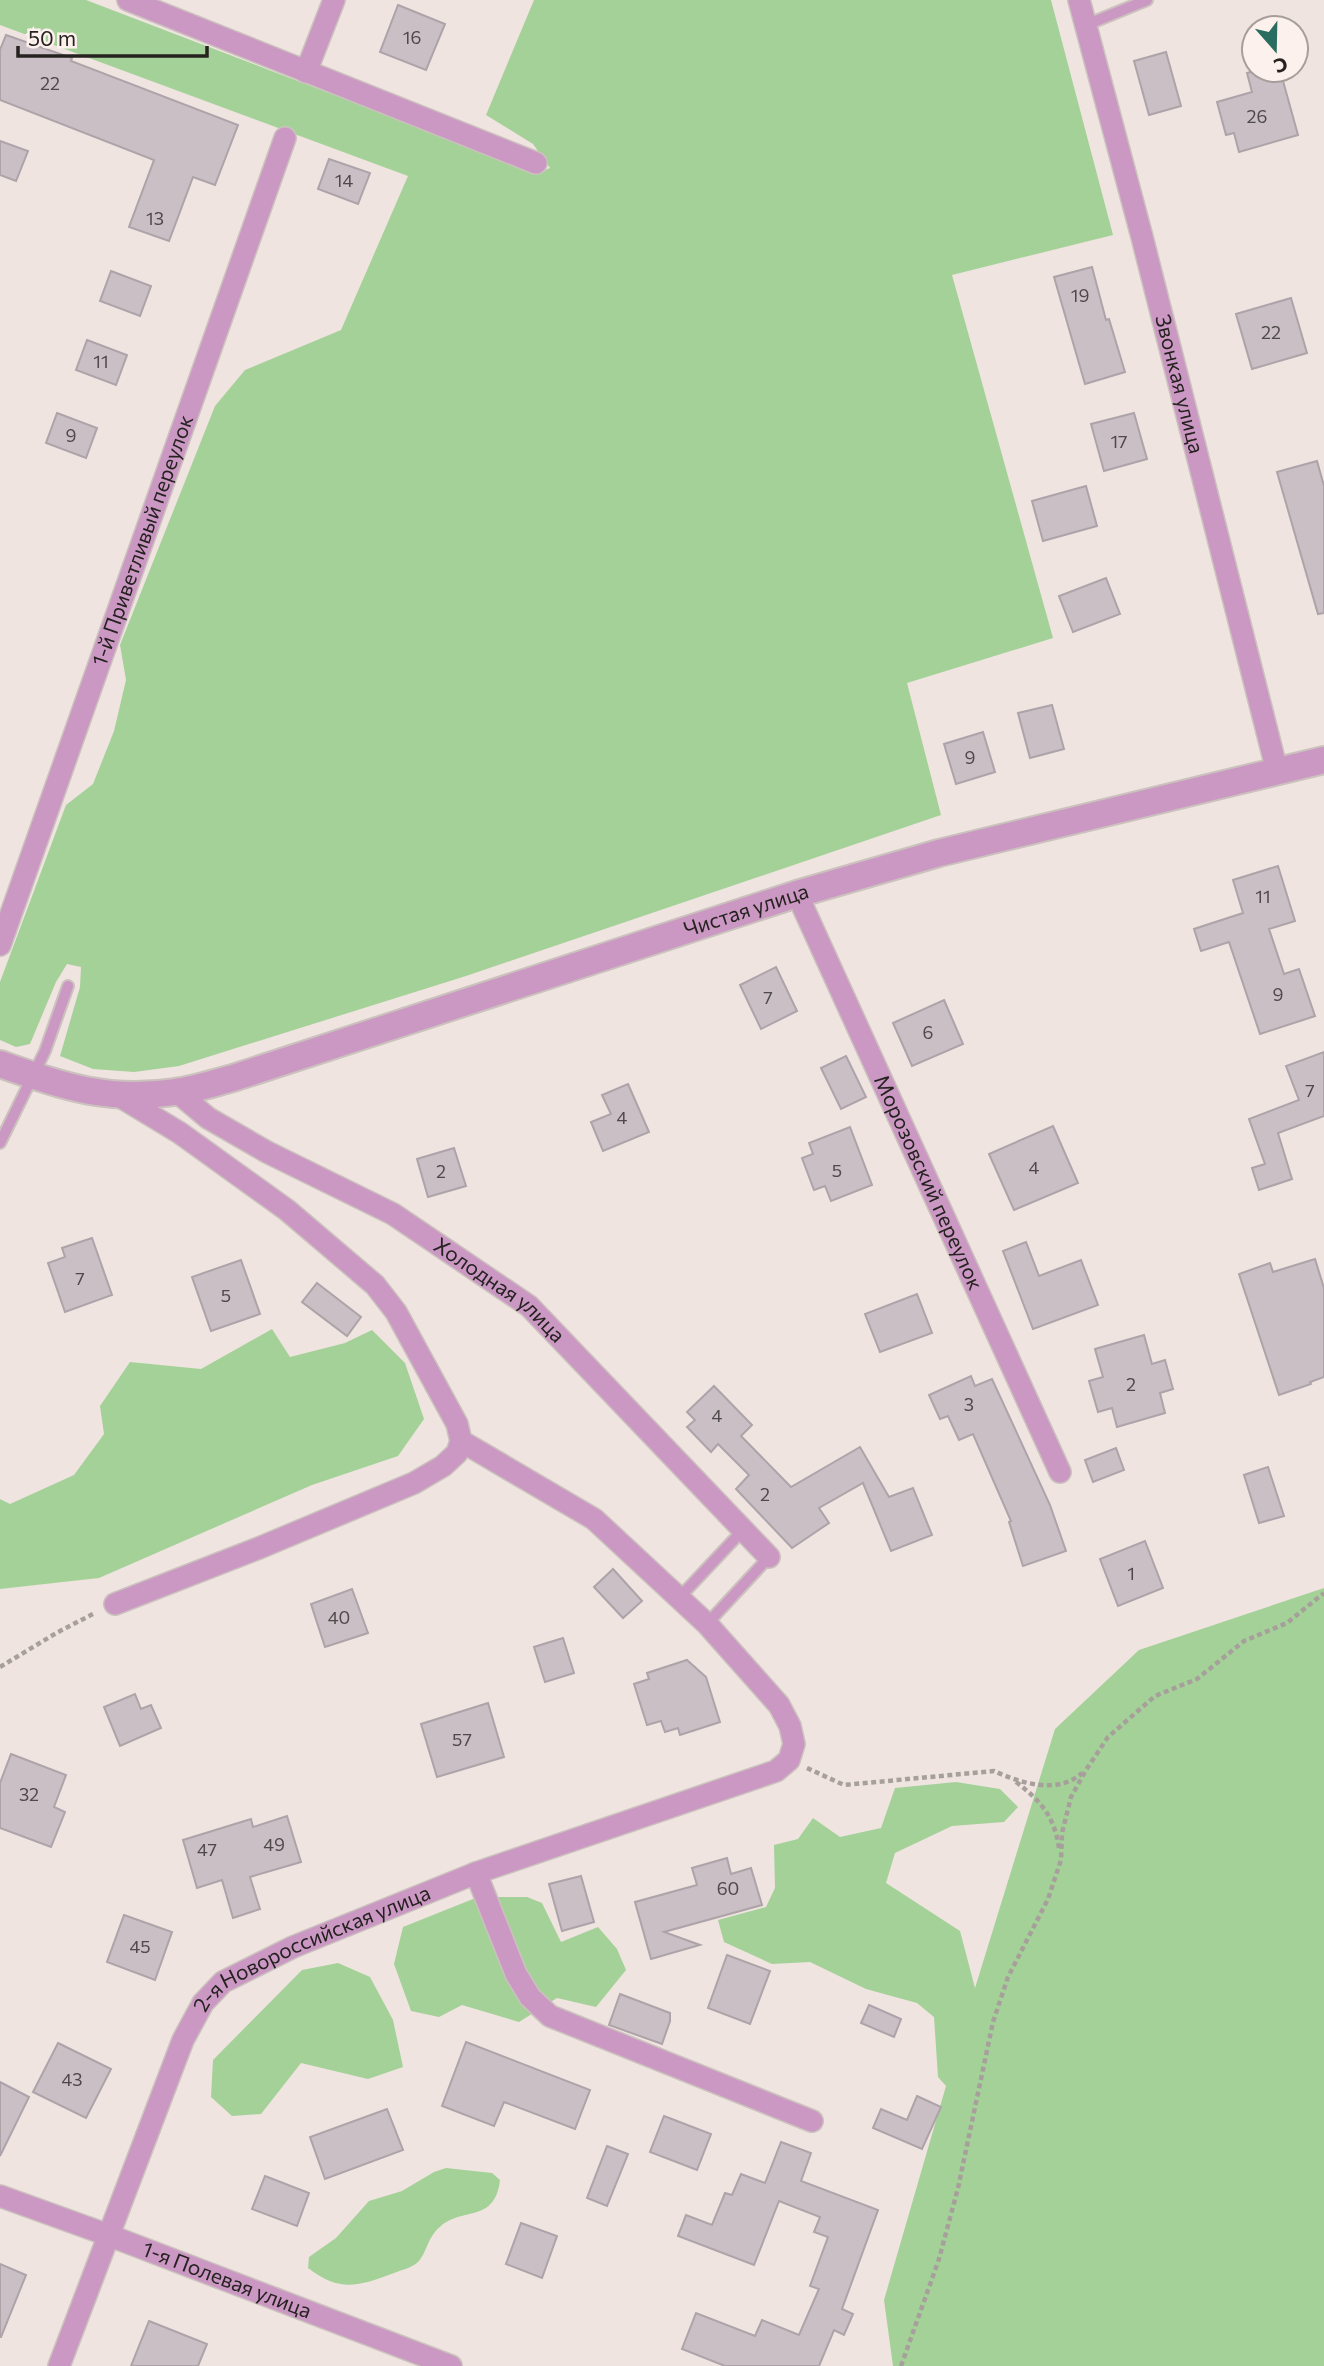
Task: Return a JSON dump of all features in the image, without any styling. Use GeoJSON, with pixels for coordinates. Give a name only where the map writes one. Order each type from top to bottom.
{"type":"FeatureCollection","features":[{"type":"Feature","properties":{"kind":"street"},"geometry":{"type":"LineString","coordinates":[[128,0],[536,163]]}},
{"type":"Feature","properties":{"kind":"street"},"geometry":{"type":"LineString","coordinates":[[306,72],[334,0]]}},
{"type":"Feature","properties":{"kind":"street","name":"Звонкая улица"},"geometry":{"type":"LineString","coordinates":[[1079,0],[1149,264],[1277,771]]}},
{"type":"Feature","properties":{"kind":"street","name":"1-й Приветливый переулок"},"geometry":{"type":"LineString","coordinates":[[0,944],[285,138]]}},
{"type":"Feature","properties":{"kind":"street","name":"Чистая улица"},"geometry":{"type":"LineString","coordinates":[[0,1064],[81,1091],[119,1096],[177,1092],[233,1078],[797,894],[939,853],[1277,771],[1323,764]]}},
{"type":"Feature","properties":{"kind":"street","name":"Морозовский переулок"},"geometry":{"type":"LineString","coordinates":[[797,894],[1060,1472]]}},
{"type":"Feature","properties":{"kind":"street","name":"Холодная улица"},"geometry":{"type":"LineString","coordinates":[[177,1092],[208,1118],[267,1152],[393,1214],[529,1306],[769,1557]]}},
{"type":"Feature","properties":{"kind":"street"},"geometry":{"type":"LineString","coordinates":[[115,1604],[259,1548],[414,1483],[443,1466],[457,1453],[461,1441],[457,1424],[396,1312],[375,1285],[287,1210],[180,1133],[119,1096]]}},
{"type":"Feature","properties":{"kind":"street"},"geometry":{"type":"LineString","coordinates":[[461,1441],[594,1519],[707,1624],[779,1705],[790,1726],[794,1744],[789,1760]]}},
{"type":"Feature","properties":{"kind":"street","name":"2-я Новороссийская улица"},"geometry":{"type":"LineString","coordinates":[[59,2366],[183,2040],[203,2003],[223,1982],[293,1947],[476,1872],[746,1783],[776,1771],[789,1760]]}},
{"type":"Feature","properties":{"kind":"street"},"geometry":{"type":"LineString","coordinates":[[476,1872],[516,1974],[530,1997],[550,2016],[812,2121]]}},
{"type":"Feature","properties":{"kind":"street","name":"1-я Полевая улица"},"geometry":{"type":"LineString","coordinates":[[0,2196],[451,2366]]}},
{"type":"Feature","properties":{"kind":"lane"},"geometry":{"type":"LineString","coordinates":[[1086,25],[1147,0]]}},
{"type":"Feature","properties":{"kind":"lane"},"geometry":{"type":"LineString","coordinates":[[0,1143],[46,1051],[68,986]]}},
{"type":"Feature","properties":{"kind":"lane"},"geometry":{"type":"LineString","coordinates":[[679,1598],[743,1530]]}},
{"type":"Feature","properties":{"kind":"lane"},"geometry":{"type":"LineString","coordinates":[[707,1624],[769,1557]]}},
{"type":"Feature","properties":{"kind":"path"},"geometry":{"type":"LineString","coordinates":[[901,2366],[939,2259],[955,2200],[993,2022],[1008,1977],[1048,1899],[1061,1860],[1062,1833],[1068,1809],[1086,1770],[1108,1737],[1155,1696],[1197,1679],[1244,1641],[1287,1623],[1324,1593]]}},
{"type":"Feature","properties":{"kind":"path"},"geometry":{"type":"LineString","coordinates":[[0,1667],[58,1632],[115,1604]]}},
{"type":"Feature","properties":{"kind":"path"},"geometry":{"type":"LineString","coordinates":[[789,1760],[844,1785],[994,1770],[1030,1792],[1050,1814],[1061,1860]]}},
{"type":"Feature","properties":{"kind":"path"},"geometry":{"type":"LineString","coordinates":[[1016,1781],[1048,1786],[1076,1779],[1086,1770]]}},
{"type":"Feature","properties":{"kind":"green space"},"geometry":{"type":"Polygon","coordinates":[[[0,0],[86,0],[538,173],[550,168],[533,144],[486,115],[534,0],[1051,0],[1113,235],[952,275],[1053,638],[907,683],[941,815],[466,976],[179,1066],[134,1072],[93,1069],[60,1056],[80,987],[81,967],[67,964],[56,982],[30,1044],[16,1047],[0,1040],[0,982],[66,805],[93,784],[114,731],[126,680],[120,645],[215,406],[245,370],[341,330],[408,176],[0,25],[0,0]]]}},
{"type":"Feature","properties":{"kind":"green space"},"geometry":{"type":"Polygon","coordinates":[[[272,1329],[290,1357],[345,1343],[372,1330],[405,1363],[424,1419],[398,1456],[312,1485],[99,1578],[0,1589],[0,1499],[10,1504],[74,1475],[104,1434],[100,1406],[130,1362],[201,1369],[272,1329]]]}},
{"type":"Feature","properties":{"kind":"green space"},"geometry":{"type":"Polygon","coordinates":[[[1324,1588],[1324,2366],[893,2366],[884,2300],[946,2086],[938,2077],[934,2017],[917,2003],[866,1989],[810,1962],[772,1964],[724,1942],[718,1920],[766,1907],[775,1888],[774,1845],[798,1839],[813,1818],[840,1837],[881,1828],[895,1788],[956,1782],[1000,1789],[1018,1807],[1004,1822],[952,1826],[895,1853],[886,1883],[960,1931],[975,1988],[1055,1729],[1139,1650],[1324,1588]]]}},
{"type":"Feature","properties":{"kind":"green space"},"geometry":{"type":"Polygon","coordinates":[[[478,1897],[527,1897],[542,1903],[561,1942],[598,1927],[617,1949],[626,1970],[596,2007],[557,1998],[519,2022],[462,2005],[439,2017],[411,2011],[394,1964],[403,1927],[478,1897]]]}},
{"type":"Feature","properties":{"kind":"green space"},"geometry":{"type":"Polygon","coordinates":[[[338,1963],[370,1977],[393,2020],[403,2067],[368,2079],[301,2063],[261,2114],[232,2116],[211,2097],[213,2060],[302,1970],[338,1963]]]}},
{"type":"Feature","properties":{"kind":"green space"},"geometry":{"type":"Polygon","coordinates":[[[446,2168],[492,2173],[500,2180],[497,2194],[485,2208],[450,2220],[441,2226],[416,2264],[370,2281],[350,2285],[330,2281],[308,2268],[309,2257],[336,2238],[369,2201],[402,2191],[446,2168]]]}},
{"type":"Feature","properties":{"kind":"building"},"geometry":{"type":"Polygon","coordinates":[[[398,5],[445,24],[426,70],[380,52],[398,5]]]}},
{"type":"Feature","properties":{"kind":"building"},"geometry":{"type":"Polygon","coordinates":[[[6,35],[72,58],[71,61],[238,125],[215,185],[193,177],[169,241],[129,227],[154,160],[0,100],[0,50],[6,35]]]}},
{"type":"Feature","properties":{"kind":"building"},"geometry":{"type":"Polygon","coordinates":[[[1166,52],[1181,106],[1149,115],[1134,61],[1166,52]]]}},
{"type":"Feature","properties":{"kind":"building"},"geometry":{"type":"Polygon","coordinates":[[[1250,84],[1284,84],[1298,135],[1239,152],[1234,133],[1226,135],[1217,102],[1252,92],[1250,84]]]}},
{"type":"Feature","properties":{"kind":"building"},"geometry":{"type":"Polygon","coordinates":[[[0,141],[28,151],[16,181],[0,175],[0,141]]]}},
{"type":"Feature","properties":{"kind":"building"},"geometry":{"type":"Polygon","coordinates":[[[329,159],[370,173],[358,204],[318,189],[329,159]]]}},
{"type":"Feature","properties":{"kind":"building"},"geometry":{"type":"Polygon","coordinates":[[[1092,267],[1106,320],[1109,319],[1125,372],[1085,384],[1054,277],[1092,267]]]}},
{"type":"Feature","properties":{"kind":"building"},"geometry":{"type":"Polygon","coordinates":[[[111,271],[151,286],[140,316],[100,301],[111,271]]]}},
{"type":"Feature","properties":{"kind":"building"},"geometry":{"type":"Polygon","coordinates":[[[1291,298],[1307,353],[1252,369],[1236,314],[1291,298]]]}},
{"type":"Feature","properties":{"kind":"building"},"geometry":{"type":"Polygon","coordinates":[[[87,340],[127,355],[116,385],[76,370],[87,340]]]}},
{"type":"Feature","properties":{"kind":"building"},"geometry":{"type":"Polygon","coordinates":[[[57,413],[97,428],[86,458],[46,443],[57,413]]]}},
{"type":"Feature","properties":{"kind":"building"},"geometry":{"type":"Polygon","coordinates":[[[1134,413],[1147,459],[1104,471],[1091,424],[1134,413]]]}},
{"type":"Feature","properties":{"kind":"building"},"geometry":{"type":"Polygon","coordinates":[[[1317,461],[1324,486],[1324,613],[1318,614],[1277,472],[1317,461]]]}},
{"type":"Feature","properties":{"kind":"building"},"geometry":{"type":"Polygon","coordinates":[[[1086,486],[1097,526],[1043,541],[1032,501],[1086,486]]]}},
{"type":"Feature","properties":{"kind":"building"},"geometry":{"type":"Polygon","coordinates":[[[1106,578],[1120,614],[1073,632],[1059,596],[1106,578]]]}},
{"type":"Feature","properties":{"kind":"building"},"geometry":{"type":"Polygon","coordinates":[[[1052,705],[1064,749],[1030,758],[1018,713],[1052,705]]]}},
{"type":"Feature","properties":{"kind":"building"},"geometry":{"type":"Polygon","coordinates":[[[983,732],[995,772],[956,784],[944,744],[983,732]]]}},
{"type":"Feature","properties":{"kind":"building"},"geometry":{"type":"Polygon","coordinates":[[[1278,866],[1295,921],[1269,929],[1284,974],[1299,969],[1315,1016],[1260,1034],[1229,942],[1201,951],[1194,929],[1243,913],[1233,880],[1278,866]]]}},
{"type":"Feature","properties":{"kind":"building"},"geometry":{"type":"Polygon","coordinates":[[[776,967],[797,1011],[761,1029],[740,985],[776,967]]]}},
{"type":"Feature","properties":{"kind":"building"},"geometry":{"type":"Polygon","coordinates":[[[944,1000],[963,1044],[912,1066],[893,1023],[944,1000]]]}},
{"type":"Feature","properties":{"kind":"building"},"geometry":{"type":"Polygon","coordinates":[[[1324,1052],[1324,1116],[1278,1133],[1292,1179],[1259,1190],[1252,1168],[1265,1164],[1249,1119],[1299,1100],[1286,1066],[1324,1052]]]}},
{"type":"Feature","properties":{"kind":"building"},"geometry":{"type":"Polygon","coordinates":[[[846,1056],[866,1097],[841,1109],[821,1068],[846,1056]]]}},
{"type":"Feature","properties":{"kind":"building"},"geometry":{"type":"Polygon","coordinates":[[[628,1084],[649,1132],[603,1151],[591,1122],[611,1114],[602,1095],[628,1084]]]}},
{"type":"Feature","properties":{"kind":"building"},"geometry":{"type":"Polygon","coordinates":[[[1053,1126],[1078,1183],[1014,1210],[989,1154],[1053,1126]]]}},
{"type":"Feature","properties":{"kind":"building"},"geometry":{"type":"Polygon","coordinates":[[[850,1127],[872,1185],[831,1201],[825,1186],[814,1190],[802,1158],[813,1154],[809,1143],[850,1127]]]}},
{"type":"Feature","properties":{"kind":"building"},"geometry":{"type":"Polygon","coordinates":[[[454,1148],[466,1186],[428,1197],[417,1159],[454,1148]]]}},
{"type":"Feature","properties":{"kind":"building"},"geometry":{"type":"Polygon","coordinates":[[[92,1238],[112,1295],[65,1312],[48,1263],[65,1257],[62,1248],[92,1238]]]}},
{"type":"Feature","properties":{"kind":"building"},"geometry":{"type":"Polygon","coordinates":[[[1026,1242],[1039,1276],[1081,1260],[1098,1305],[1033,1329],[1003,1251],[1026,1242]]]}},
{"type":"Feature","properties":{"kind":"building"},"geometry":{"type":"Polygon","coordinates":[[[1315,1259],[1324,1288],[1324,1377],[1279,1395],[1239,1274],[1270,1263],[1273,1272],[1315,1259]]]}},
{"type":"Feature","properties":{"kind":"building"},"geometry":{"type":"Polygon","coordinates":[[[241,1260],[260,1314],[211,1331],[192,1277],[241,1260]]]}},
{"type":"Feature","properties":{"kind":"building"},"geometry":{"type":"Polygon","coordinates":[[[317,1283],[361,1317],[347,1336],[302,1302],[317,1283]]]}},
{"type":"Feature","properties":{"kind":"building"},"geometry":{"type":"Polygon","coordinates":[[[917,1294],[932,1333],[880,1352],[865,1314],[917,1294]]]}},
{"type":"Feature","properties":{"kind":"building"},"geometry":{"type":"Polygon","coordinates":[[[1144,1335],[1152,1364],[1165,1360],[1173,1389],[1160,1393],[1165,1413],[1117,1427],[1112,1408],[1098,1412],[1089,1381],[1103,1377],[1095,1349],[1144,1335]]]}},
{"type":"Feature","properties":{"kind":"building"},"geometry":{"type":"Polygon","coordinates":[[[971,1376],[975,1386],[992,1379],[1050,1505],[1066,1551],[1023,1566],[1009,1522],[1011,1521],[973,1434],[959,1440],[948,1416],[940,1419],[929,1395],[971,1376]]]}},
{"type":"Feature","properties":{"kind":"building"},"geometry":{"type":"Polygon","coordinates":[[[714,1386],[752,1425],[741,1436],[791,1487],[860,1447],[889,1497],[913,1488],[932,1535],[891,1551],[863,1483],[819,1508],[829,1523],[792,1548],[736,1489],[749,1475],[718,1444],[711,1452],[687,1427],[695,1420],[687,1412],[714,1386]]]}},
{"type":"Feature","properties":{"kind":"building"},"geometry":{"type":"Polygon","coordinates":[[[1116,1448],[1124,1470],[1093,1482],[1085,1460],[1116,1448]]]}},
{"type":"Feature","properties":{"kind":"building"},"geometry":{"type":"Polygon","coordinates":[[[1268,1467],[1284,1516],[1259,1523],[1244,1475],[1268,1467]]]}},
{"type":"Feature","properties":{"kind":"building"},"geometry":{"type":"Polygon","coordinates":[[[1145,1541],[1163,1588],[1118,1606],[1100,1559],[1145,1541]]]}},
{"type":"Feature","properties":{"kind":"building"},"geometry":{"type":"Polygon","coordinates":[[[613,1569],[642,1601],[623,1618],[594,1587],[613,1569]]]}},
{"type":"Feature","properties":{"kind":"building"},"geometry":{"type":"Polygon","coordinates":[[[352,1589],[368,1633],[325,1647],[311,1604],[352,1589]]]}},
{"type":"Feature","properties":{"kind":"building"},"geometry":{"type":"Polygon","coordinates":[[[563,1638],[574,1673],[545,1682],[534,1647],[563,1638]]]}},
{"type":"Feature","properties":{"kind":"building"},"geometry":{"type":"Polygon","coordinates":[[[687,1660],[706,1677],[720,1722],[680,1735],[678,1728],[665,1732],[661,1721],[647,1725],[634,1684],[649,1679],[647,1673],[687,1660]]]}},
{"type":"Feature","properties":{"kind":"building"},"geometry":{"type":"Polygon","coordinates":[[[135,1694],[141,1709],[151,1705],[161,1728],[120,1746],[104,1707],[135,1694]]]}},
{"type":"Feature","properties":{"kind":"building"},"geometry":{"type":"Polygon","coordinates":[[[488,1703],[504,1757],[437,1777],[421,1724],[488,1703]]]}},
{"type":"Feature","properties":{"kind":"building"},"geometry":{"type":"Polygon","coordinates":[[[11,1754],[66,1775],[54,1807],[65,1812],[51,1847],[0,1828],[0,1783],[11,1754]]]}},
{"type":"Feature","properties":{"kind":"building"},"geometry":{"type":"Polygon","coordinates":[[[287,1816],[301,1862],[250,1877],[260,1909],[233,1918],[222,1880],[197,1888],[183,1840],[251,1819],[253,1827],[287,1816]]]}},
{"type":"Feature","properties":{"kind":"building"},"geometry":{"type":"Polygon","coordinates":[[[727,1858],[731,1874],[751,1868],[762,1905],[664,1932],[700,1945],[651,1959],[635,1902],[697,1885],[692,1868],[727,1858]]]}},
{"type":"Feature","properties":{"kind":"building"},"geometry":{"type":"Polygon","coordinates":[[[581,1876],[594,1922],[562,1931],[549,1884],[581,1876]]]}},
{"type":"Feature","properties":{"kind":"building"},"geometry":{"type":"Polygon","coordinates":[[[124,1915],[172,1932],[155,1980],[107,1962],[124,1915]]]}},
{"type":"Feature","properties":{"kind":"building"},"geometry":{"type":"Polygon","coordinates":[[[727,1955],[770,1971],[750,2024],[708,2008],[727,1955]]]}},
{"type":"Feature","properties":{"kind":"building"},"geometry":{"type":"Polygon","coordinates":[[[620,1994],[670,2013],[662,2044],[609,2025],[620,1994]]]}},
{"type":"Feature","properties":{"kind":"building"},"geometry":{"type":"Polygon","coordinates":[[[869,2005],[901,2019],[894,2037],[861,2023],[869,2005]]]}},
{"type":"Feature","properties":{"kind":"building"},"geometry":{"type":"Polygon","coordinates":[[[466,2042],[590,2090],[575,2129],[504,2102],[494,2126],[442,2106],[466,2042]]]}},
{"type":"Feature","properties":{"kind":"building"},"geometry":{"type":"Polygon","coordinates":[[[58,2043],[111,2069],[86,2118],[33,2092],[58,2043]]]}},
{"type":"Feature","properties":{"kind":"building"},"geometry":{"type":"Polygon","coordinates":[[[0,2082],[29,2097],[0,2156],[0,2082]]]}},
{"type":"Feature","properties":{"kind":"building"},"geometry":{"type":"Polygon","coordinates":[[[917,2096],[941,2107],[922,2149],[873,2128],[881,2109],[907,2120],[917,2096]]]}},
{"type":"Feature","properties":{"kind":"building"},"geometry":{"type":"Polygon","coordinates":[[[387,2109],[403,2150],[325,2179],[310,2137],[387,2109]]]}},
{"type":"Feature","properties":{"kind":"building"},"geometry":{"type":"Polygon","coordinates":[[[664,2116],[711,2134],[697,2170],[650,2152],[664,2116]]]}},
{"type":"Feature","properties":{"kind":"building"},"geometry":{"type":"Polygon","coordinates":[[[781,2142],[811,2153],[801,2181],[878,2210],[842,2309],[853,2314],[844,2335],[834,2330],[819,2366],[725,2366],[682,2349],[696,2313],[755,2336],[762,2320],[799,2335],[819,2289],[810,2286],[828,2237],[814,2232],[820,2217],[779,2201],[754,2265],[678,2236],[686,2215],[712,2225],[725,2193],[732,2195],[741,2174],[765,2183],[781,2142]]]}},
{"type":"Feature","properties":{"kind":"building"},"geometry":{"type":"Polygon","coordinates":[[[607,2146],[628,2154],[607,2206],[587,2198],[607,2146]]]}},
{"type":"Feature","properties":{"kind":"building"},"geometry":{"type":"Polygon","coordinates":[[[265,2176],[309,2193],[297,2226],[252,2209],[265,2176]]]}},
{"type":"Feature","properties":{"kind":"building"},"geometry":{"type":"Polygon","coordinates":[[[521,2223],[557,2236],[542,2278],[506,2264],[521,2223]]]}},
{"type":"Feature","properties":{"kind":"building"},"geometry":{"type":"Polygon","coordinates":[[[0,2264],[26,2275],[1,2337],[0,2337],[0,2264]]]}},
{"type":"Feature","properties":{"kind":"building"},"geometry":{"type":"Polygon","coordinates":[[[149,2321],[207,2344],[198,2366],[131,2366],[149,2321]]]}}]}
